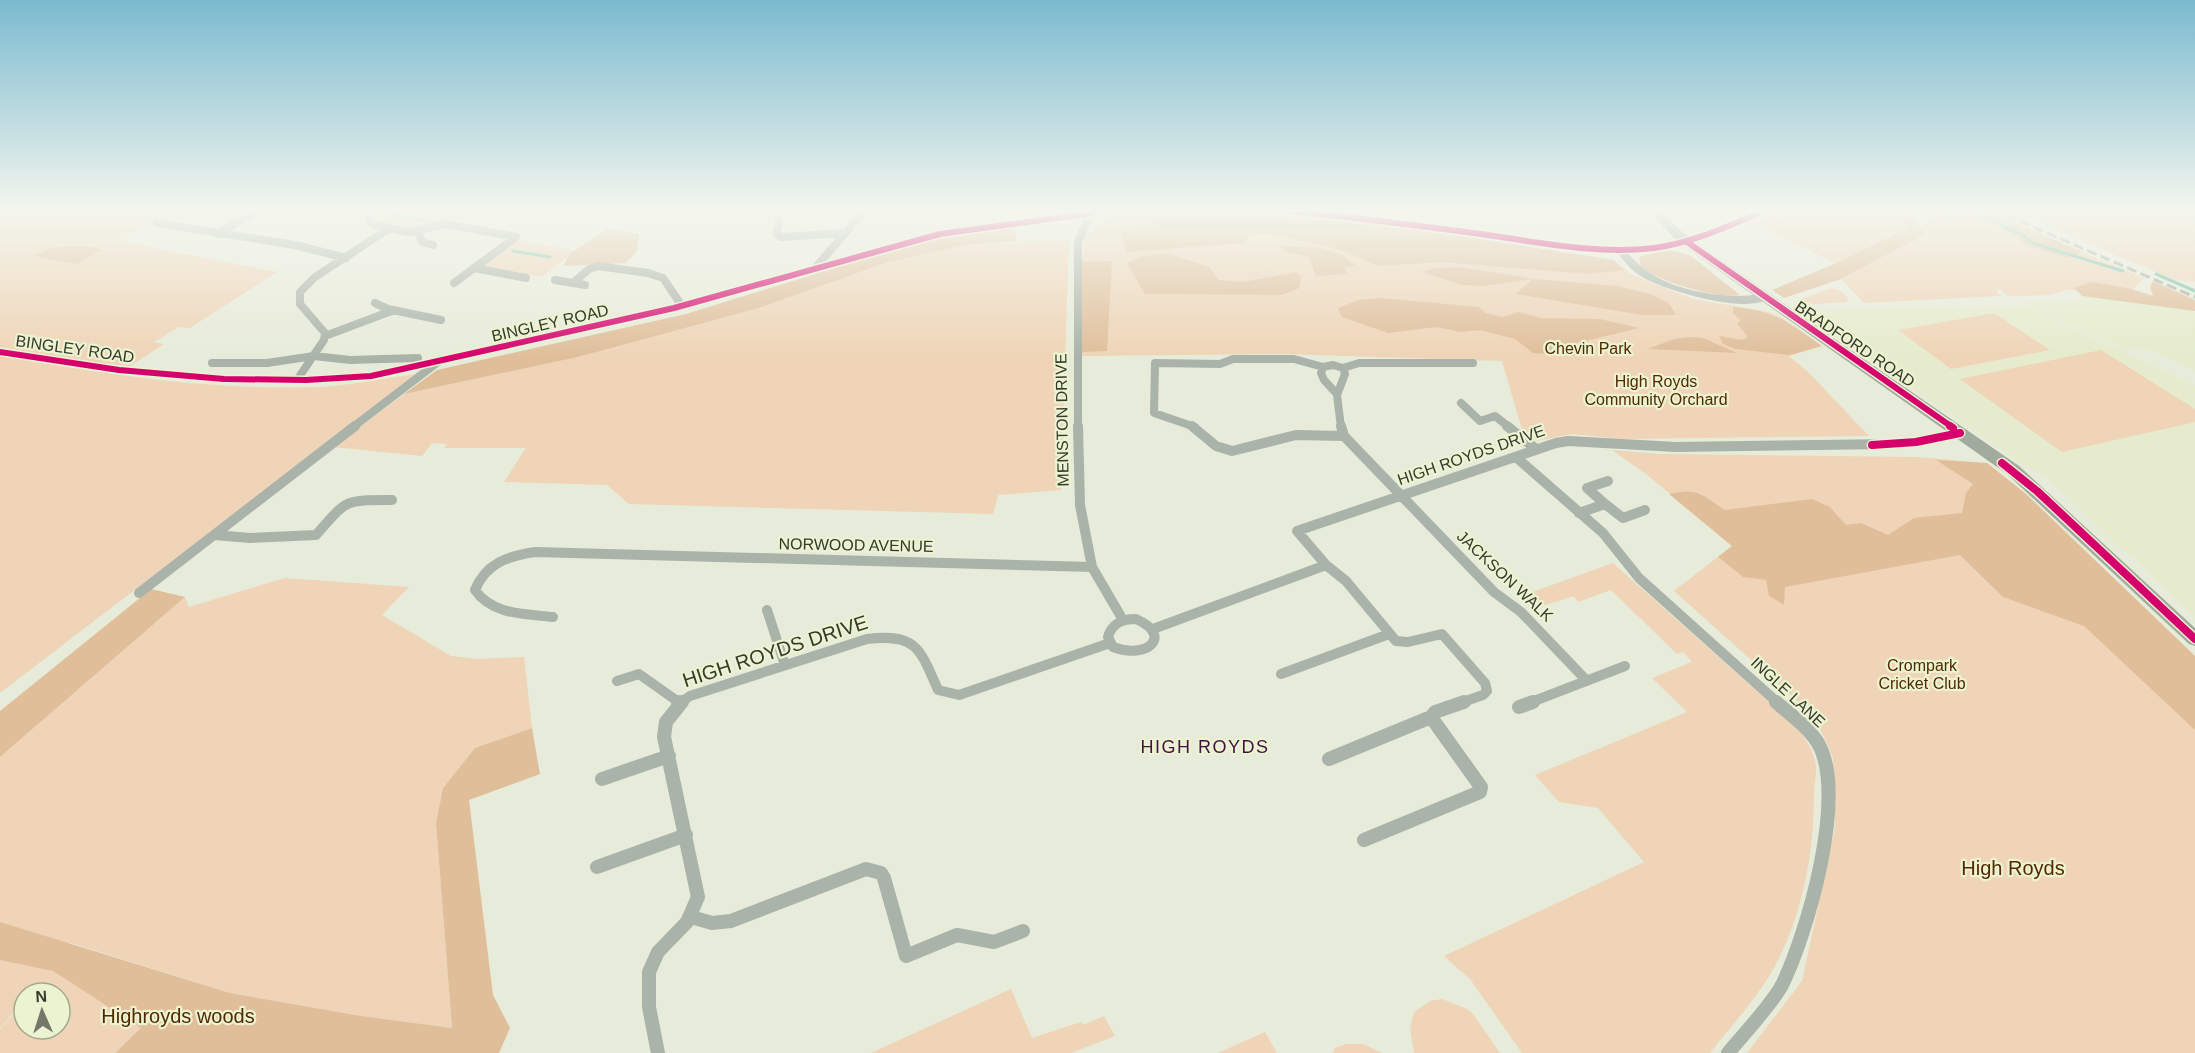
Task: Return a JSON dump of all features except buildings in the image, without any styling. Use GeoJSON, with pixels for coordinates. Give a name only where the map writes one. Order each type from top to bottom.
{"type":"FeatureCollection","features":[{"type":"Feature","properties":{"kind":"main road","name":"BRADFORD ROAD"},"geometry":{"type":"LineString","coordinates":[[1711,259],[1960,433],[2037,491],[2195,639]]}},
{"type":"Feature","properties":{"kind":"street"},"geometry":{"type":"LineString","coordinates":[[297,380],[325,336],[324,330],[300,304],[298,296],[307,283],[344,259]]}},
{"type":"Feature","properties":{"kind":"street"},"geometry":{"type":"LineString","coordinates":[[454,284],[486,259]]}},
{"type":"Feature","properties":{"kind":"street"},"geometry":{"type":"LineString","coordinates":[[816,267],[823,259]]}},
{"type":"Feature","properties":{"kind":"street","name":"BINGLEY ROAD"},"geometry":{"type":"LineString","coordinates":[[0,352],[119,370],[233,379],[297,380],[371,376],[682,306],[846,259]]}},
{"type":"Feature","properties":{"kind":"street","name":"MENSTON DRIVE"},"geometry":{"type":"LineString","coordinates":[[1078,259],[1077,461],[1080,505],[1092,567],[1123,620]]}},
{"type":"Feature","properties":{"kind":"street"},"geometry":{"type":"LineString","coordinates":[[1626,259],[1638,271],[1698,295],[1725,300],[1764,298]]}},
{"type":"Feature","properties":{"kind":"street"},"geometry":{"type":"LineString","coordinates":[[573,283],[589,269],[598,266],[648,273],[663,278],[682,306]]}},
{"type":"Feature","properties":{"kind":"street"},"geometry":{"type":"LineString","coordinates":[[474,268],[526,278]]}},
{"type":"Feature","properties":{"kind":"street"},"geometry":{"type":"LineString","coordinates":[[555,280],[585,285]]}},
{"type":"Feature","properties":{"kind":"street"},"geometry":{"type":"LineString","coordinates":[[375,303],[394,310],[441,320]]}},
{"type":"Feature","properties":{"kind":"street"},"geometry":{"type":"LineString","coordinates":[[325,336],[394,310]]}},
{"type":"Feature","properties":{"kind":"street"},"geometry":{"type":"LineString","coordinates":[[212,363],[267,363],[314,356],[350,360],[418,358]]}},
{"type":"Feature","properties":{"kind":"street"},"geometry":{"type":"LineString","coordinates":[[1323,367],[1321,373],[1324,380],[1337,394],[1340,424],[1344,436],[1296,435],[1232,451],[1216,446],[1198,429],[1185,422],[1154,413],[1155,363],[1220,364],[1233,359],[1294,359],[1323,367],[1333,365],[1343,368],[1359,363],[1473,363]]}},
{"type":"Feature","properties":{"kind":"street"},"geometry":{"type":"LineString","coordinates":[[139,593],[438,362]]}},
{"type":"Feature","properties":{"kind":"street"},"geometry":{"type":"LineString","coordinates":[[1337,394],[1344,383],[1343,368]]}},
{"type":"Feature","properties":{"kind":"street"},"geometry":{"type":"LineString","coordinates":[[1461,403],[1480,421],[1494,416],[1536,449]]}},
{"type":"Feature","properties":{"kind":"street","name":"HIGH ROYDS DRIVE"},"geometry":{"type":"LineString","coordinates":[[1326,565],[1297,531],[1517,458],[1536,449],[1568,441],[1676,447],[1891,444],[1960,433]]}},
{"type":"Feature","properties":{"kind":"street","name":"JACKSON WALK"},"geometry":{"type":"LineString","coordinates":[[1344,436],[1494,592],[1521,612],[1587,681]]}},
{"type":"Feature","properties":{"kind":"street","name":"INGLE LANE"},"geometry":{"type":"LineString","coordinates":[[1517,458],[1603,533],[1639,578],[1783,708],[1819,746],[1828,781],[1826,837],[1807,921],[1781,987],[1728,1053]]}},
{"type":"Feature","properties":{"kind":"street"},"geometry":{"type":"LineString","coordinates":[[1608,481],[1587,489],[1623,518],[1645,510]]}},
{"type":"Feature","properties":{"kind":"street"},"geometry":{"type":"LineString","coordinates":[[215,535],[250,538],[316,535],[344,504],[357,500],[392,501]]}},
{"type":"Feature","properties":{"kind":"street"},"geometry":{"type":"LineString","coordinates":[[1579,513],[1605,504]]}},
{"type":"Feature","properties":{"kind":"street","name":"NORWOOD AVENUE"},"geometry":{"type":"LineString","coordinates":[[553,617],[491,606],[479,598],[475,590],[478,579],[488,567],[517,555],[535,552],[1092,567]]}},
{"type":"Feature","properties":{"kind":"street"},"geometry":{"type":"LineString","coordinates":[[1153,629],[1326,565],[1346,581],[1396,641],[1406,643],[1432,634],[1442,634],[1485,683],[1487,691],[1483,695],[1435,712],[1431,717],[1329,759]]}},
{"type":"Feature","properties":{"kind":"street"},"geometry":{"type":"LineString","coordinates":[[767,610],[786,665]]}},
{"type":"Feature","properties":{"kind":"street"},"geometry":{"type":"LineString","coordinates":[[1123,620],[1140,620],[1153,629],[1155,639],[1152,644],[1138,653],[1123,652],[1110,643],[1108,632],[1112,626],[1123,620]]}},
{"type":"Feature","properties":{"kind":"street"},"geometry":{"type":"LineString","coordinates":[[1281,674],[1389,634]]}},
{"type":"Feature","properties":{"kind":"street","name":"HIGH ROYDS DRIVE"},"geometry":{"type":"LineString","coordinates":[[658,1053],[648,1000],[648,979],[653,960],[681,931],[691,916],[698,897],[669,756],[663,741],[664,727],[670,714],[680,703],[690,696],[867,639],[897,636],[918,647],[938,690],[959,695],[1110,643]]}},
{"type":"Feature","properties":{"kind":"street"},"geometry":{"type":"LineString","coordinates":[[1520,707],[1625,666]]}},
{"type":"Feature","properties":{"kind":"street"},"geometry":{"type":"LineString","coordinates":[[617,681],[639,674],[680,703]]}},
{"type":"Feature","properties":{"kind":"street"},"geometry":{"type":"LineString","coordinates":[[1364,840],[1480,792],[1481,787],[1431,717]]}},
{"type":"Feature","properties":{"kind":"street"},"geometry":{"type":"LineString","coordinates":[[602,779],[669,756]]}},
{"type":"Feature","properties":{"kind":"street"},"geometry":{"type":"LineString","coordinates":[[597,867],[686,835]]}},
{"type":"Feature","properties":{"kind":"street"},"geometry":{"type":"LineString","coordinates":[[691,916],[712,923],[731,921],[866,869],[881,873],[884,878],[906,956],[957,935],[994,942],[1023,931]]}},
{"type":"Feature","properties":{"kind":"shaded area"},"geometry":{"type":"Polygon","coordinates":[[[2082,296],[2195,311],[2195,370],[2147,348],[2125,349],[2021,302],[2082,301],[2082,296]]]}},
{"type":"Feature","properties":{"kind":"shaded area"},"geometry":{"type":"Polygon","coordinates":[[[2026,306],[2195,386],[2195,617],[2043,474],[2022,464],[1798,311],[2026,306]]]}},
{"type":"Feature","properties":{"kind":"green space"},"geometry":{"type":"Polygon","coordinates":[[[0,259],[212,259],[277,272],[190,328],[179,327],[154,342],[164,344],[130,366],[83,362],[0,347],[0,259]]]}},
{"type":"Feature","properties":{"kind":"green space"},"geometry":{"type":"Polygon","coordinates":[[[50,259],[85,259],[76,264],[50,259]]]}},
{"type":"Feature","properties":{"kind":"green space"},"geometry":{"type":"Polygon","coordinates":[[[492,259],[565,259],[542,277],[483,266],[492,259]]]}},
{"type":"Feature","properties":{"kind":"green space"},"geometry":{"type":"Polygon","coordinates":[[[567,259],[630,259],[626,263],[563,266],[567,259]]]}},
{"type":"Feature","properties":{"kind":"green space"},"geometry":{"type":"Polygon","coordinates":[[[866,259],[901,259],[759,308],[578,357],[404,394],[437,370],[686,314],[866,259]]]}},
{"type":"Feature","properties":{"kind":"green space"},"geometry":{"type":"Polygon","coordinates":[[[901,259],[1068,259],[1061,490],[998,495],[993,514],[629,504],[607,485],[504,482],[526,448],[444,448],[447,444],[432,443],[422,456],[333,447],[404,394],[578,357],[759,308],[901,259]]]}},
{"type":"Feature","properties":{"kind":"green space","name":"Chevin Park"},"geometry":{"type":"Polygon","coordinates":[[[1082,259],[1613,260],[1632,275],[1693,299],[1769,312],[1782,318],[1822,346],[1789,356],[1809,373],[1869,436],[1622,439],[1572,434],[1537,441],[1522,430],[1502,361],[1284,354],[1082,356],[1082,259]]]}},
{"type":"Feature","properties":{"kind":"green space"},"geometry":{"type":"Polygon","coordinates":[[[1135,259],[1185,259],[1209,267],[1219,280],[1243,282],[1296,272],[1301,277],[1299,288],[1282,295],[1145,294],[1127,263],[1135,259]]]}},
{"type":"Feature","properties":{"kind":"green space"},"geometry":{"type":"Polygon","coordinates":[[[1310,259],[1347,259],[1356,266],[1343,267],[1348,274],[1316,276],[1310,259]]]}},
{"type":"Feature","properties":{"kind":"green space"},"geometry":{"type":"Polygon","coordinates":[[[1363,259],[1608,259],[1613,260],[1625,270],[1589,274],[1441,262],[1378,266],[1363,259]]]}},
{"type":"Feature","properties":{"kind":"green space"},"geometry":{"type":"Polygon","coordinates":[[[1639,259],[1695,259],[1740,295],[1729,296],[1703,292],[1662,278],[1641,267],[1639,259]]]}},
{"type":"Feature","properties":{"kind":"green space"},"geometry":{"type":"Polygon","coordinates":[[[1828,259],[1844,259],[1836,263],[1828,259]]]}},
{"type":"Feature","properties":{"kind":"green space"},"geometry":{"type":"Polygon","coordinates":[[[1844,259],[1878,259],[1841,279],[1784,298],[1772,290],[1844,259]]]}},
{"type":"Feature","properties":{"kind":"green space"},"geometry":{"type":"Polygon","coordinates":[[[1878,259],[2100,259],[2144,278],[2131,291],[2065,290],[2051,295],[2008,296],[2001,290],[1995,289],[2001,296],[1864,303],[1841,279],[1878,259]]]}},
{"type":"Feature","properties":{"kind":"green space"},"geometry":{"type":"Polygon","coordinates":[[[2126,259],[2195,259],[2195,282],[2175,280],[2126,259]]]}},
{"type":"Feature","properties":{"kind":"green space"},"geometry":{"type":"Polygon","coordinates":[[[1112,261],[1107,351],[1082,352],[1082,262],[1112,261]]]}},
{"type":"Feature","properties":{"kind":"green space"},"geometry":{"type":"Polygon","coordinates":[[[1459,267],[1535,279],[1617,286],[1650,294],[1669,303],[1676,315],[1642,315],[1515,294],[1533,279],[1483,286],[1462,285],[1422,272],[1435,268],[1459,267]]]}},
{"type":"Feature","properties":{"kind":"green space"},"geometry":{"type":"Polygon","coordinates":[[[2153,281],[2195,300],[2195,311],[2082,296],[2074,288],[2092,282],[2132,289],[2153,296],[2150,287],[2153,281]]]}},
{"type":"Feature","properties":{"kind":"green space"},"geometry":{"type":"Polygon","coordinates":[[[1832,288],[1843,292],[1849,300],[1813,304],[1801,299],[1832,288]]]}},
{"type":"Feature","properties":{"kind":"green space"},"geometry":{"type":"Polygon","coordinates":[[[1380,298],[1479,307],[1486,313],[1503,317],[1518,312],[1541,318],[1600,319],[1639,328],[1577,343],[1575,356],[1533,353],[1515,339],[1480,330],[1460,332],[1436,327],[1388,333],[1342,317],[1338,308],[1358,300],[1380,298]]]}},
{"type":"Feature","properties":{"kind":"green space"},"geometry":{"type":"Polygon","coordinates":[[[1733,307],[1760,311],[1781,319],[1822,346],[1789,355],[1735,349],[1723,344],[1719,336],[1742,340],[1748,337],[1737,323],[1741,320],[1733,314],[1733,307]]]}},
{"type":"Feature","properties":{"kind":"green space"},"geometry":{"type":"Polygon","coordinates":[[[1994,313],[2050,350],[1951,369],[1898,330],[1994,313]]]}},
{"type":"Feature","properties":{"kind":"green space"},"geometry":{"type":"Polygon","coordinates":[[[1703,338],[1737,353],[1648,349],[1674,339],[1703,338]]]}},
{"type":"Feature","properties":{"kind":"green space"},"geometry":{"type":"Polygon","coordinates":[[[2101,350],[2195,409],[2195,422],[2062,452],[1960,379],[2101,350]]]}},
{"type":"Feature","properties":{"kind":"green space"},"geometry":{"type":"Polygon","coordinates":[[[0,356],[158,380],[277,388],[354,384],[417,374],[0,693],[0,356]]]}},
{"type":"Feature","properties":{"kind":"green space","name":"High Royds"},"geometry":{"type":"Polygon","coordinates":[[[1612,450],[1659,454],[1916,457],[1987,463],[2026,494],[2195,656],[2195,1053],[1747,1053],[1802,981],[1835,828],[1833,757],[1815,717],[1674,591],[1732,546],[1646,474],[1612,450]]]}},
{"type":"Feature","properties":{"kind":"green space"},"geometry":{"type":"Polygon","coordinates":[[[1936,460],[1987,463],[2026,494],[2195,656],[2195,730],[2084,626],[2003,597],[1960,555],[1785,587],[1784,605],[1769,596],[1766,580],[1743,577],[1718,557],[1732,546],[1669,494],[1693,492],[1705,496],[1725,510],[1812,499],[1830,507],[1846,525],[1861,523],[1888,535],[1914,518],[1962,513],[1966,493],[1973,484],[1936,460]]]}},
{"type":"Feature","properties":{"kind":"green space"},"geometry":{"type":"Polygon","coordinates":[[[1613,563],[1796,726],[1810,747],[1816,765],[1809,863],[1791,931],[1782,953],[1764,984],[1710,1053],[1522,1053],[1470,979],[1444,956],[1644,862],[1598,808],[1559,802],[1535,775],[1687,712],[1652,678],[1692,662],[1683,652],[1677,654],[1611,590],[1578,602],[1574,596],[1532,609],[1521,596],[1613,563]]]}},
{"type":"Feature","properties":{"kind":"green space"},"geometry":{"type":"Polygon","coordinates":[[[285,578],[409,587],[382,615],[451,656],[479,659],[524,657],[532,728],[475,748],[443,788],[436,823],[452,1028],[361,1016],[230,993],[71,943],[53,971],[69,981],[12,981],[12,1014],[0,1028],[0,757],[185,597],[189,607],[285,578]]]}},
{"type":"Feature","properties":{"kind":"green space"},"geometry":{"type":"Polygon","coordinates":[[[151,589],[185,597],[0,757],[0,711],[151,589]]]}},
{"type":"Feature","properties":{"kind":"green space","name":"Highroyds woods"},"geometry":{"type":"Polygon","coordinates":[[[532,728],[540,774],[469,800],[493,995],[510,1028],[499,1053],[115,1053],[141,1028],[72,983],[72,981],[53,971],[0,960],[0,922],[230,993],[361,1016],[452,1028],[436,823],[443,788],[475,748],[532,728]]]}},
{"type":"Feature","properties":{"kind":"green space"},"geometry":{"type":"Polygon","coordinates":[[[72,983],[142,1028],[115,1053],[0,1053],[0,1029],[12,1016],[12,1041],[72,1041],[72,983]]]}},
{"type":"Feature","properties":{"kind":"green space"},"geometry":{"type":"Polygon","coordinates":[[[1011,989],[1032,1038],[1081,1022],[1083,1025],[1104,1016],[1115,1036],[1071,1053],[871,1053],[1011,989]]]}},
{"type":"Feature","properties":{"kind":"green space"},"geometry":{"type":"Polygon","coordinates":[[[1442,999],[1467,1009],[1473,1014],[1500,1053],[1414,1053],[1410,1029],[1414,1012],[1430,1001],[1442,999]]]}},
{"type":"Feature","properties":{"kind":"green space"},"geometry":{"type":"Polygon","coordinates":[[[1265,1032],[1277,1053],[1218,1053],[1265,1032]]]}},
{"type":"Feature","properties":{"kind":"green space"},"geometry":{"type":"Polygon","coordinates":[[[1347,1044],[1363,1044],[1382,1053],[1332,1053],[1335,1048],[1347,1044]]]}},
{"type":"Feature","properties":{"kind":"waterway"},"geometry":{"type":"LineString","coordinates":[[2084,259],[2123,271]]}},
{"type":"Feature","properties":{"kind":"waterway"},"geometry":{"type":"LineString","coordinates":[[2156,274],[2195,291]]}},
{"type":"Feature","properties":{"kind":"railway"},"geometry":{"type":"LineString","coordinates":[[2108,259],[2195,297]]}},
{"type":"Feature","properties":{"kind":"cycle path"},"geometry":{"type":"LineString","coordinates":[[0,352],[119,370],[224,379],[306,380],[371,376],[674,308],[850,259]]}},
{"type":"Feature","properties":{"kind":"cycle path"},"geometry":{"type":"LineString","coordinates":[[1711,259],[1953,428]]}},
{"type":"Feature","properties":{"kind":"cycle path"},"geometry":{"type":"LineString","coordinates":[[1872,445],[1916,442],[1960,433]]}},
{"type":"Feature","properties":{"kind":"cycle path"},"geometry":{"type":"LineString","coordinates":[[2002,463],[2037,491],[2195,639]]}},
{"type":"Feature","properties":{"kind":"district","name":"HIGH ROYDS"},"geometry":{"type":"Point","coordinates":[1205,747]}},
{"type":"Feature","properties":{"kind":"park label","name":"High Royds Community Orchard"},"geometry":{"type":"Point","coordinates":[1656,390]}},
{"type":"Feature","properties":{"kind":"park label","name":"Crompark Cricket Club"},"geometry":{"type":"Point","coordinates":[1922,674]}}]}
